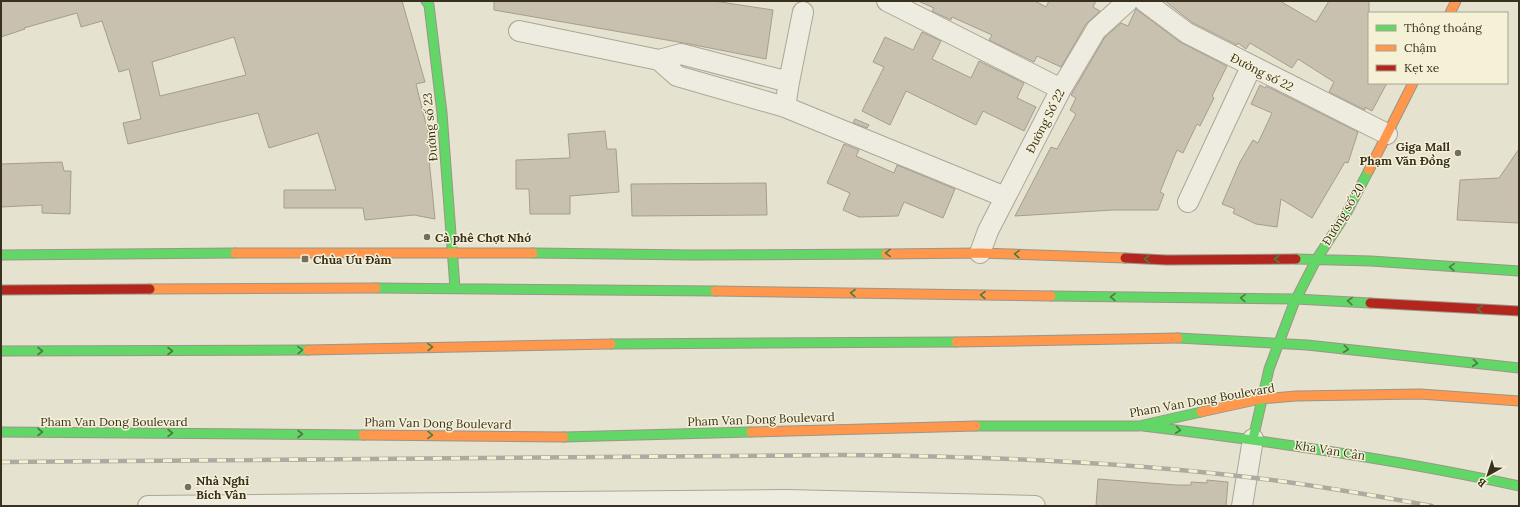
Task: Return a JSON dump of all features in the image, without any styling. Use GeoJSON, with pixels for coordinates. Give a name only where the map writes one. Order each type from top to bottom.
{"type":"FeatureCollection","features":[{"type":"Feature","properties":{"kind":"main road","name":"Đường số 23"},"geometry":{"type":"LineString","coordinates":[[426,1],[429,5],[442,113],[451,252],[455,288]]}},
{"type":"Feature","properties":{"kind":"main road"},"geometry":{"type":"LineString","coordinates":[[1450,12],[1456,1]]}},
{"type":"Feature","properties":{"kind":"main road","name":"Đường số 20"},"geometry":{"type":"LineString","coordinates":[[1253,439],[1260,399],[1277,343],[1296,299],[1316,259],[1350,208],[1412,84]]}},
{"type":"Feature","properties":{"kind":"main road"},"geometry":{"type":"LineString","coordinates":[[1,255],[451,252],[693,256],[980,253],[1167,260],[1316,259],[1371,261],[1519,271]]}},
{"type":"Feature","properties":{"kind":"main road"},"geometry":{"type":"LineString","coordinates":[[1,290],[455,288],[1296,299],[1519,311]]}},
{"type":"Feature","properties":{"kind":"main road"},"geometry":{"type":"LineString","coordinates":[[1,351],[269,351],[679,342],[910,343],[1175,338],[1277,343],[1519,368]]}},
{"type":"Feature","properties":{"kind":"main road","name":"Pham Van Dong Boulevard"},"geometry":{"type":"LineString","coordinates":[[1,432],[602,437],[927,426],[1139,426],[1260,399],[1376,394],[1420,394],[1519,401]]}},
{"type":"Feature","properties":{"kind":"main road","name":"Kha Vạn Cân"},"geometry":{"type":"LineString","coordinates":[[1139,426],[1253,439],[1383,458],[1519,486]]}},
{"type":"Feature","properties":{"kind":"street"},"geometry":{"type":"LineString","coordinates":[[888,1],[1061,89]]}},
{"type":"Feature","properties":{"kind":"street","name":"Đường Số 22"},"geometry":{"type":"LineString","coordinates":[[980,253],[988,231],[1061,89],[1096,30],[1128,1]]}},
{"type":"Feature","properties":{"kind":"street","name":"Đường số 22"},"geometry":{"type":"LineString","coordinates":[[1144,1],[1187,33],[1251,67],[1386,134]]}},
{"type":"Feature","properties":{"kind":"street"},"geometry":{"type":"LineString","coordinates":[[785,107],[803,12]]}},
{"type":"Feature","properties":{"kind":"street"},"geometry":{"type":"LineString","coordinates":[[519,31],[659,60],[681,54],[789,82]]}},
{"type":"Feature","properties":{"kind":"street"},"geometry":{"type":"LineString","coordinates":[[659,60],[677,76],[785,107],[1005,197]]}},
{"type":"Feature","properties":{"kind":"street"},"geometry":{"type":"LineString","coordinates":[[1188,202],[1251,67]]}},
{"type":"Feature","properties":{"kind":"street"},"geometry":{"type":"LineString","coordinates":[[1242,506],[1253,439]]}},
{"type":"Feature","properties":{"kind":"street"},"geometry":{"type":"LineString","coordinates":[[148,506],[786,500],[1035,506]]}},
{"type":"Feature","properties":{"kind":"building"},"geometry":{"type":"Polygon","coordinates":[[[1,1],[402,1],[425,82],[416,84],[430,140],[431,139],[433,158],[429,159],[435,219],[414,215],[365,220],[363,208],[284,208],[284,190],[336,190],[318,133],[269,148],[258,113],[128,144],[123,123],[141,119],[129,69],[119,72],[102,21],[81,27],[77,13],[24,28],[25,29],[1,37],[1,1]],[[234,37],[152,62],[160,96],[246,75],[234,37]]]}},
{"type":"Feature","properties":{"kind":"building"},"geometry":{"type":"Polygon","coordinates":[[[494,1],[714,1],[773,10],[766,59],[684,43],[494,10],[494,1]]]}},
{"type":"Feature","properties":{"kind":"building"},"geometry":{"type":"Polygon","coordinates":[[[918,1],[1035,1],[1046,7],[1049,1],[1096,1],[1093,7],[1100,11],[1086,24],[1061,67],[1037,56],[1034,62],[989,40],[992,35],[952,17],[951,20],[932,11],[934,8],[918,1]]]}},
{"type":"Feature","properties":{"kind":"building"},"geometry":{"type":"Polygon","coordinates":[[[1165,1],[1280,1],[1316,22],[1329,1],[1369,1],[1368,84],[1386,84],[1372,111],[1365,107],[1365,110],[1329,92],[1334,82],[1298,59],[1292,68],[1250,43],[1246,49],[1238,43],[1237,45],[1193,23],[1165,1]]]}},
{"type":"Feature","properties":{"kind":"building"},"geometry":{"type":"Polygon","coordinates":[[[1136,9],[1180,42],[1227,66],[1212,96],[1214,98],[1200,126],[1197,124],[1183,153],[1177,150],[1160,192],[1164,194],[1158,210],[1113,210],[1015,216],[1051,147],[1057,149],[1076,114],[1070,110],[1076,98],[1071,95],[1105,37],[1121,23],[1128,26],[1136,9]]]}},
{"type":"Feature","properties":{"kind":"building"},"geometry":{"type":"Polygon","coordinates":[[[922,32],[941,41],[932,59],[971,78],[979,61],[1024,83],[1017,98],[1036,107],[1024,131],[983,111],[976,125],[906,91],[890,125],[862,111],[884,67],[873,62],[885,37],[913,50],[922,32]]]}},
{"type":"Feature","properties":{"kind":"building"},"geometry":{"type":"Polygon","coordinates":[[[1260,85],[1265,88],[1266,86],[1358,132],[1348,163],[1345,162],[1312,218],[1281,199],[1277,227],[1256,224],[1233,213],[1235,209],[1222,204],[1240,162],[1253,140],[1258,143],[1272,113],[1251,104],[1260,85]]]}},
{"type":"Feature","properties":{"kind":"building"},"geometry":{"type":"Polygon","coordinates":[[[855,119],[869,125],[867,128],[853,123],[855,119]]]}},
{"type":"Feature","properties":{"kind":"building"},"geometry":{"type":"Polygon","coordinates":[[[605,131],[607,149],[616,149],[619,192],[570,196],[570,214],[530,214],[529,189],[516,189],[516,160],[570,158],[568,134],[605,131]]]}},
{"type":"Feature","properties":{"kind":"building"},"geometry":{"type":"Polygon","coordinates":[[[844,144],[859,150],[856,156],[894,173],[897,165],[955,189],[943,218],[904,202],[898,216],[859,217],[843,210],[850,193],[827,183],[844,144]]]}},
{"type":"Feature","properties":{"kind":"building"},"geometry":{"type":"Polygon","coordinates":[[[1519,149],[1519,223],[1457,220],[1460,180],[1499,178],[1519,149]]]}},
{"type":"Feature","properties":{"kind":"building"},"geometry":{"type":"Polygon","coordinates":[[[62,162],[64,171],[71,171],[70,214],[42,213],[42,205],[1,207],[1,164],[62,162]]]}},
{"type":"Feature","properties":{"kind":"building"},"geometry":{"type":"Polygon","coordinates":[[[766,183],[767,215],[632,216],[631,184],[766,183]]]}},
{"type":"Feature","properties":{"kind":"building"},"geometry":{"type":"Polygon","coordinates":[[[1098,479],[1176,485],[1191,485],[1191,482],[1207,483],[1207,480],[1228,482],[1226,506],[1096,506],[1098,479]]]}},
{"type":"Feature","properties":{"kind":"railway"},"geometry":{"type":"LineString","coordinates":[[1,462],[842,455],[994,458],[1096,463],[1247,477],[1432,506]]}},
{"type":"Feature","properties":{"kind":"traffic: fast"},"geometry":{"type":"LineString","coordinates":[[426,1],[429,5],[442,113],[455,288]]}},
{"type":"Feature","properties":{"kind":"traffic: fast"},"geometry":{"type":"LineString","coordinates":[[1253,439],[1269,369],[1294,303],[1316,260],[1346,214],[1369,170]]}},
{"type":"Feature","properties":{"kind":"traffic: fast"},"geometry":{"type":"LineString","coordinates":[[1,255],[235,253]]}},
{"type":"Feature","properties":{"kind":"traffic: fast"},"geometry":{"type":"LineString","coordinates":[[533,253],[693,255],[886,254]]}},
{"type":"Feature","properties":{"kind":"traffic: fast"},"geometry":{"type":"LineString","coordinates":[[1296,259],[1371,261],[1519,271]]}},
{"type":"Feature","properties":{"kind":"traffic: fast"},"geometry":{"type":"LineString","coordinates":[[376,288],[715,291]]}},
{"type":"Feature","properties":{"kind":"traffic: fast"},"geometry":{"type":"LineString","coordinates":[[1051,296],[1296,299],[1370,303]]}},
{"type":"Feature","properties":{"kind":"traffic: fast"},"geometry":{"type":"LineString","coordinates":[[1178,338],[1307,345],[1519,368]]}},
{"type":"Feature","properties":{"kind":"traffic: fast"},"geometry":{"type":"LineString","coordinates":[[611,344],[956,342]]}},
{"type":"Feature","properties":{"kind":"traffic: fast"},"geometry":{"type":"LineString","coordinates":[[1,351],[308,350]]}},
{"type":"Feature","properties":{"kind":"traffic: fast"},"geometry":{"type":"LineString","coordinates":[[976,426],[1139,426],[1201,412]]}},
{"type":"Feature","properties":{"kind":"traffic: fast"},"geometry":{"type":"LineString","coordinates":[[1143,426],[1379,459],[1519,486]]}},
{"type":"Feature","properties":{"kind":"traffic: fast"},"geometry":{"type":"LineString","coordinates":[[1,432],[363,435]]}},
{"type":"Feature","properties":{"kind":"traffic: fast"},"geometry":{"type":"LineString","coordinates":[[564,437],[751,432]]}},
{"type":"Feature","properties":{"kind":"traffic: slow"},"geometry":{"type":"LineString","coordinates":[[1450,12],[1456,1]]}},
{"type":"Feature","properties":{"kind":"traffic: slow"},"geometry":{"type":"LineString","coordinates":[[1369,170],[1412,84]]}},
{"type":"Feature","properties":{"kind":"traffic: slow"},"geometry":{"type":"LineString","coordinates":[[235,253],[533,253]]}},
{"type":"Feature","properties":{"kind":"traffic: slow"},"geometry":{"type":"LineString","coordinates":[[886,254],[980,253],[1125,258]]}},
{"type":"Feature","properties":{"kind":"traffic: slow"},"geometry":{"type":"LineString","coordinates":[[150,289],[376,288]]}},
{"type":"Feature","properties":{"kind":"traffic: slow"},"geometry":{"type":"LineString","coordinates":[[715,291],[1051,296]]}},
{"type":"Feature","properties":{"kind":"traffic: slow"},"geometry":{"type":"LineString","coordinates":[[956,342],[1178,338]]}},
{"type":"Feature","properties":{"kind":"traffic: slow"},"geometry":{"type":"LineString","coordinates":[[308,350],[611,344]]}},
{"type":"Feature","properties":{"kind":"traffic: slow"},"geometry":{"type":"LineString","coordinates":[[1201,412],[1260,399],[1296,396],[1420,394],[1519,401]]}},
{"type":"Feature","properties":{"kind":"traffic: slow"},"geometry":{"type":"LineString","coordinates":[[751,432],[976,426]]}},
{"type":"Feature","properties":{"kind":"traffic: slow"},"geometry":{"type":"LineString","coordinates":[[363,435],[564,437]]}},
{"type":"Feature","properties":{"kind":"traffic: jam"},"geometry":{"type":"LineString","coordinates":[[1125,258],[1167,260],[1296,259]]}},
{"type":"Feature","properties":{"kind":"traffic: jam"},"geometry":{"type":"LineString","coordinates":[[1,290],[150,289]]}},
{"type":"Feature","properties":{"kind":"traffic: jam"},"geometry":{"type":"LineString","coordinates":[[1370,303],[1519,311]]}},
{"type":"Feature","properties":{"kind":"place","name":"Giga Mall Phạm Văn Đồng"},"geometry":{"type":"Point","coordinates":[1458,153]}},
{"type":"Feature","properties":{"kind":"place","name":"Cà phê Chợt Nhớ"},"geometry":{"type":"Point","coordinates":[427,237]}},
{"type":"Feature","properties":{"kind":"place","name":"Chùa Ưu Đàm"},"geometry":{"type":"Point","coordinates":[305,259]}},
{"type":"Feature","properties":{"kind":"place","name":"Nhà Nghỉ Bích Vân"},"geometry":{"type":"Point","coordinates":[188,487]}}]}
